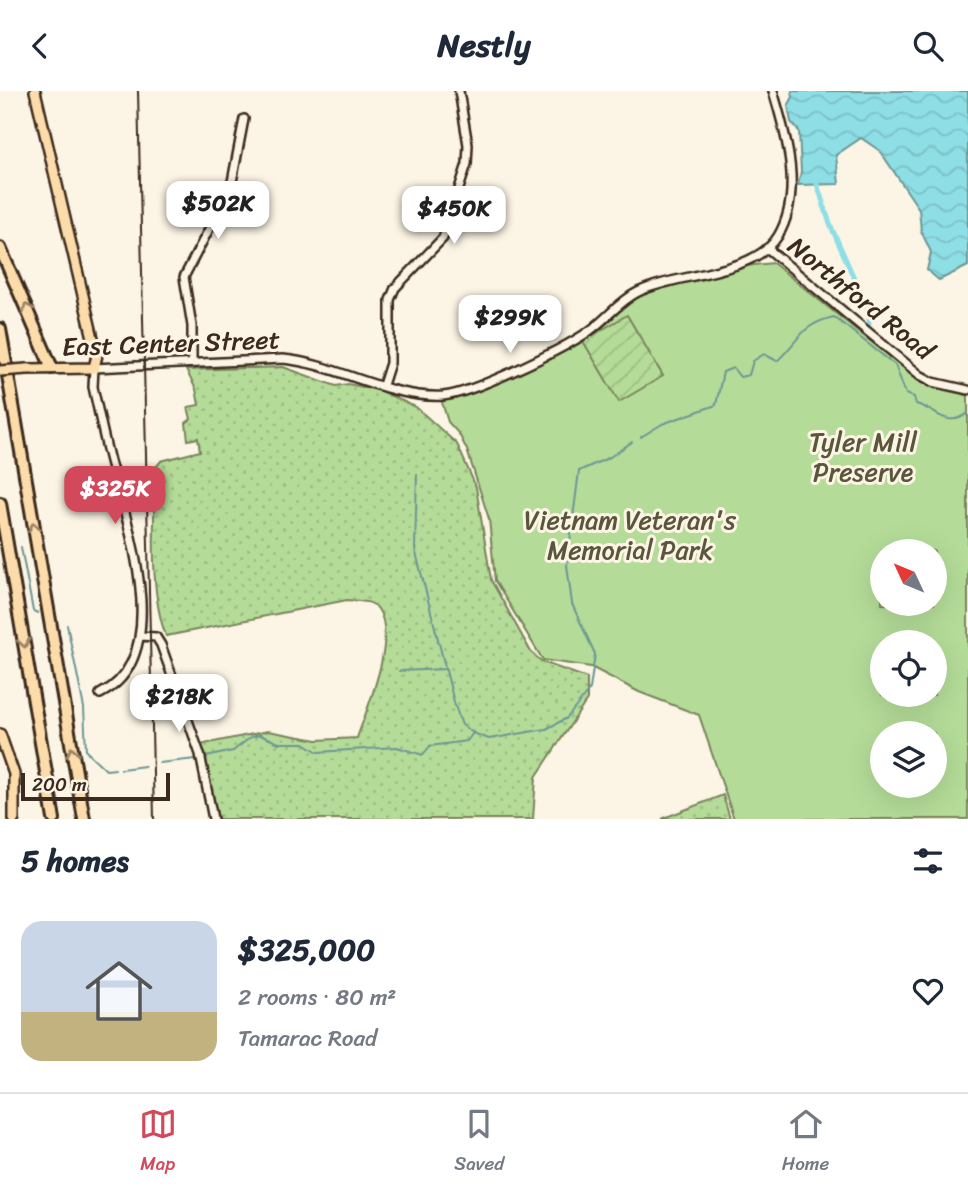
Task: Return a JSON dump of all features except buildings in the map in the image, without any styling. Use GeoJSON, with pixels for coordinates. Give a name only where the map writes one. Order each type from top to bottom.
{"type":"FeatureCollection","features":[{"type":"Feature","properties":{"kind":"highway"},"geometry":{"type":"LineString","coordinates":[[0,248],[52,368]]}},
{"type":"Feature","properties":{"kind":"highway"},"geometry":{"type":"LineString","coordinates":[[0,329],[84,819]]}},
{"type":"Feature","properties":{"kind":"highway"},"geometry":{"type":"LineString","coordinates":[[0,503],[54,819]]}},
{"type":"Feature","properties":{"kind":"main road"},"geometry":{"type":"LineString","coordinates":[[35,91],[92,326],[97,355],[94,368]]}},
{"type":"Feature","properties":{"kind":"main road","name":"East Center Street"},"geometry":{"type":"LineString","coordinates":[[0,371],[94,368]]}},
{"type":"Feature","properties":{"kind":"main road"},"geometry":{"type":"LineString","coordinates":[[0,734],[15,774],[14,819]]}},
{"type":"Feature","properties":{"kind":"street"},"geometry":{"type":"LineString","coordinates":[[383,385],[390,363],[390,300],[395,288],[443,238],[467,164],[467,142],[459,91]]}},
{"type":"Feature","properties":{"kind":"street"},"geometry":{"type":"LineString","coordinates":[[767,248],[782,227],[791,183],[787,141],[773,91]]}},
{"type":"Feature","properties":{"kind":"street"},"geometry":{"type":"LineString","coordinates":[[192,363],[192,325],[184,277],[231,187],[244,119]]}},
{"type":"Feature","properties":{"kind":"street","name":"East Center Street"},"geometry":{"type":"LineString","coordinates":[[94,368],[295,360],[426,396],[468,390],[589,331],[638,291],[738,263],[767,248]]}},
{"type":"Feature","properties":{"kind":"street","name":"Northford Road"},"geometry":{"type":"LineString","coordinates":[[767,248],[920,375],[933,382],[968,390]]}},
{"type":"Feature","properties":{"kind":"street"},"geometry":{"type":"LineString","coordinates":[[94,368],[93,387],[137,561],[140,635],[127,671],[114,685],[100,694]]}},
{"type":"Feature","properties":{"kind":"street"},"geometry":{"type":"LineString","coordinates":[[140,635],[156,638],[162,645],[200,754],[213,819]]}},
{"type":"Feature","properties":{"kind":"green space"},"geometry":{"type":"Polygon","coordinates":[[[773,263],[919,380],[934,388],[968,395],[968,819],[734,819],[699,715],[639,692],[591,667],[543,660],[495,581],[489,519],[467,450],[459,434],[448,422],[441,399],[481,389],[586,338],[642,294],[745,266],[773,263]]]}},
{"type":"Feature","properties":{"kind":"green space"},"geometry":{"type":"Polygon","coordinates":[[[627,315],[663,376],[619,402],[583,341],[627,315]]]}},
{"type":"Feature","properties":{"kind":"green space"},"geometry":{"type":"Polygon","coordinates":[[[283,367],[336,386],[348,384],[378,390],[416,407],[457,444],[476,487],[491,580],[531,652],[542,662],[587,678],[587,700],[536,777],[533,819],[215,819],[199,745],[268,731],[317,740],[357,738],[383,655],[385,637],[378,609],[368,602],[360,601],[347,600],[166,636],[160,617],[155,575],[155,468],[161,461],[200,451],[198,438],[188,440],[186,423],[191,419],[188,407],[199,405],[196,389],[186,370],[283,367]]]}},
{"type":"Feature","properties":{"kind":"green space"},"geometry":{"type":"Polygon","coordinates":[[[723,795],[730,819],[662,819],[669,816],[723,795]]]}},
{"type":"Feature","properties":{"kind":"water"},"geometry":{"type":"Polygon","coordinates":[[[792,91],[968,91],[968,266],[939,280],[927,270],[931,252],[921,231],[919,209],[880,151],[861,138],[836,155],[839,184],[798,185],[801,172],[799,131],[791,122],[788,106],[793,97],[792,91]]]}},
{"type":"Feature","properties":{"kind":"waterway"},"geometry":{"type":"LineString","coordinates":[[817,184],[830,224],[869,312],[869,324]]}},
{"type":"Feature","properties":{"kind":"waterway"},"geometry":{"type":"LineString","coordinates":[[641,437],[662,424],[716,405],[723,372],[733,368],[740,377],[749,375],[753,361],[764,354],[777,361],[807,329],[834,317],[895,365],[906,394],[914,397],[916,404],[947,419],[960,418],[968,413]]}},
{"type":"Feature","properties":{"kind":"waterway"},"geometry":{"type":"LineString","coordinates":[[206,757],[233,751],[251,737],[260,735],[279,743],[304,743],[318,752],[397,747],[423,755],[430,746],[467,741],[473,733],[489,739],[546,729],[567,718],[590,689],[595,654],[572,604],[567,565],[579,471],[610,457],[632,442]]}},
{"type":"Feature","properties":{"kind":"waterway"},"geometry":{"type":"LineString","coordinates":[[417,474],[415,549],[455,706],[462,725],[473,733]]}},
{"type":"Feature","properties":{"kind":"waterway"},"geometry":{"type":"LineString","coordinates":[[21,547],[33,611],[38,613]]}},
{"type":"Feature","properties":{"kind":"waterway"},"geometry":{"type":"LineString","coordinates":[[67,625],[84,708],[86,751],[106,770],[115,769]]}},
{"type":"Feature","properties":{"kind":"waterway"},"geometry":{"type":"LineString","coordinates":[[399,671],[446,669]]}},
{"type":"Feature","properties":{"kind":"waterway"},"geometry":{"type":"LineString","coordinates":[[159,763],[196,759]]}},
{"type":"Feature","properties":{"kind":"waterway"},"geometry":{"type":"LineString","coordinates":[[121,769],[145,766]]}},
{"type":"Feature","properties":{"kind":"railway"},"geometry":{"type":"LineString","coordinates":[[138,91],[154,819]]}},
{"type":"Feature","properties":{"kind":"park label","name":"Tyler Mill Preserve"},"geometry":{"type":"Point","coordinates":[863,456]}},
{"type":"Feature","properties":{"kind":"park label","name":"Vietnam Veteran's Memorial Park"},"geometry":{"type":"Point","coordinates":[630,534]}}]}
